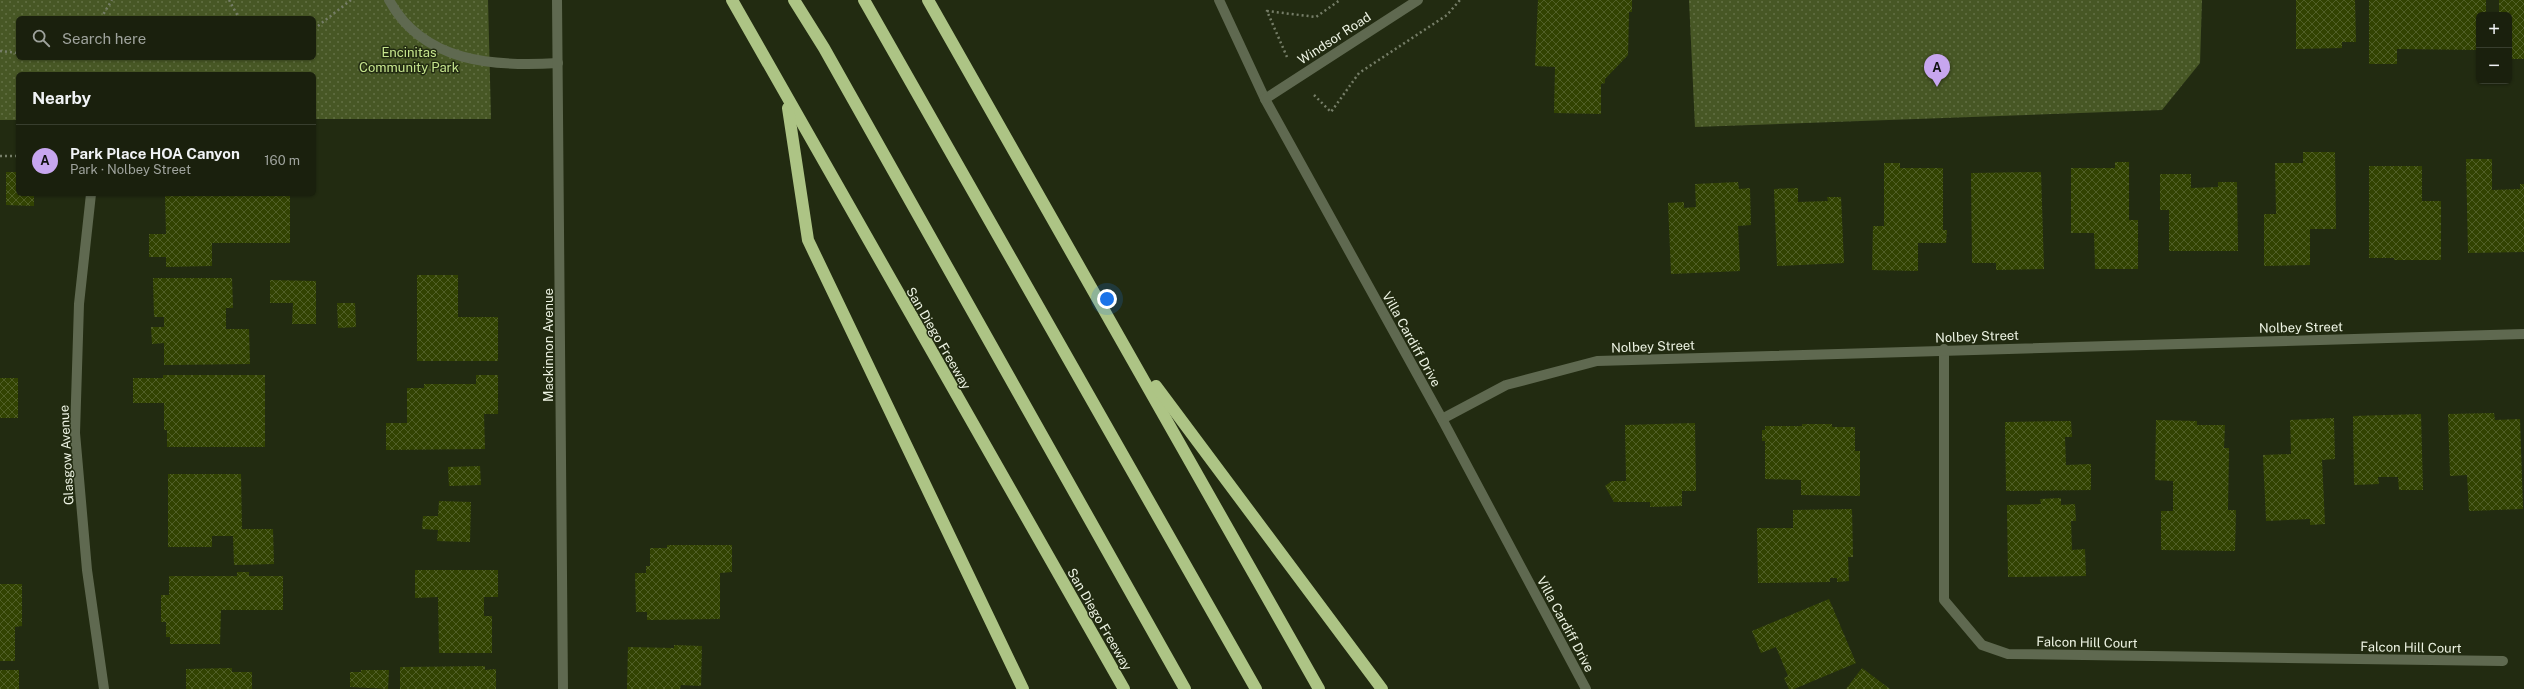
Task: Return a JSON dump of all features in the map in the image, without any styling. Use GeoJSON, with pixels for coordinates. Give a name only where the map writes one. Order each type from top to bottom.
{"type":"FeatureCollection","features":[{"type":"Feature","properties":{"kind":"highway","name":"San Diego Freeway"},"geometry":{"type":"LineString","coordinates":[[732,0],[787,101],[1124,689]]}},
{"type":"Feature","properties":{"kind":"highway"},"geometry":{"type":"LineString","coordinates":[[794,0],[824,48],[1185,689]]}},
{"type":"Feature","properties":{"kind":"highway"},"geometry":{"type":"LineString","coordinates":[[864,0],[1256,689]]}},
{"type":"Feature","properties":{"kind":"highway"},"geometry":{"type":"LineString","coordinates":[[928,0],[1319,689]]}},
{"type":"Feature","properties":{"kind":"highway"},"geometry":{"type":"LineString","coordinates":[[787,101],[808,240],[1024,689]]}},
{"type":"Feature","properties":{"kind":"highway"},"geometry":{"type":"LineString","coordinates":[[1126,347],[1382,689]]}},
{"type":"Feature","properties":{"kind":"street"},"geometry":{"type":"LineString","coordinates":[[388,0],[419,38],[459,57],[512,64],[558,63]]}},
{"type":"Feature","properties":{"kind":"street","name":"Mackinnon Avenue"},"geometry":{"type":"LineString","coordinates":[[557,0],[562,689]]}},
{"type":"Feature","properties":{"kind":"street","name":"Villa Cardiff Drive"},"geometry":{"type":"LineString","coordinates":[[1219,0],[1265,99],[1442,419],[1586,689]]}},
{"type":"Feature","properties":{"kind":"street","name":"Windsor Road"},"geometry":{"type":"LineString","coordinates":[[1265,99],[1418,0]]}},
{"type":"Feature","properties":{"kind":"street","name":"Glasgow Avenue"},"geometry":{"type":"LineString","coordinates":[[91,196],[79,304],[75,433],[87,570],[104,689]]}},
{"type":"Feature","properties":{"kind":"street","name":"Nolbey Street"},"geometry":{"type":"LineString","coordinates":[[1442,419],[1506,385],[1597,361],[1944,349],[2524,334]]}},
{"type":"Feature","properties":{"kind":"street","name":"Falcon Hill Court"},"geometry":{"type":"LineString","coordinates":[[1944,349],[1944,600],[1982,645],[2008,654],[2503,661]]}},
{"type":"Feature","properties":{"kind":"path"},"geometry":{"type":"LineString","coordinates":[[102,16],[112,0]]}},
{"type":"Feature","properties":{"kind":"path"},"geometry":{"type":"LineString","coordinates":[[229,0],[238,16]]}},
{"type":"Feature","properties":{"kind":"path"},"geometry":{"type":"LineString","coordinates":[[316,27],[351,0]]}},
{"type":"Feature","properties":{"kind":"path"},"geometry":{"type":"LineString","coordinates":[[1340,0],[1316,16],[1267,11],[1296,78],[1332,112],[1359,73],[1447,15],[1460,0]]}},
{"type":"Feature","properties":{"kind":"path"},"geometry":{"type":"LineString","coordinates":[[0,51],[16,53]]}},
{"type":"Feature","properties":{"kind":"path"},"geometry":{"type":"LineString","coordinates":[[0,156],[16,156]]}},
{"type":"Feature","properties":{"kind":"green space","name":"Encinitas Community Park"},"geometry":{"type":"Polygon","coordinates":[[[0,0],[488,0],[491,119],[316,119],[316,72],[16,72],[16,120],[0,120],[0,0]]]}},
{"type":"Feature","properties":{"kind":"green space"},"geometry":{"type":"Polygon","coordinates":[[[1689,0],[2202,0],[2200,63],[2162,110],[1695,127],[1689,0]]]}},
{"type":"Feature","properties":{"kind":"building"},"geometry":{"type":"Polygon","coordinates":[[[1538,0],[1632,0],[1632,12],[1629,12],[1628,55],[1605,79],[1605,83],[1601,84],[1601,114],[1554,113],[1555,67],[1535,66],[1538,0]]]}},
{"type":"Feature","properties":{"kind":"building"},"geometry":{"type":"Polygon","coordinates":[[[2296,0],[2355,0],[2356,42],[2342,42],[2342,48],[2296,49],[2296,0]]]}},
{"type":"Feature","properties":{"kind":"building"},"geometry":{"type":"Polygon","coordinates":[[[2369,0],[2486,0],[2486,12],[2476,12],[2476,50],[2397,49],[2397,64],[2369,64],[2369,0]]]}},
{"type":"Feature","properties":{"kind":"building"},"geometry":{"type":"Polygon","coordinates":[[[2499,0],[2524,0],[2524,59],[2512,59],[2512,12],[2499,12],[2499,0]]]}},
{"type":"Feature","properties":{"kind":"building"},"geometry":{"type":"Polygon","coordinates":[[[2303,152],[2335,152],[2336,229],[2310,229],[2310,265],[2264,266],[2264,214],[2276,214],[2275,163],[2303,163],[2303,152]]]}},
{"type":"Feature","properties":{"kind":"building"},"geometry":{"type":"Polygon","coordinates":[[[2466,159],[2492,159],[2492,190],[2520,189],[2520,184],[2524,184],[2524,252],[2468,253],[2466,159]]]}},
{"type":"Feature","properties":{"kind":"building"},"geometry":{"type":"Polygon","coordinates":[[[2115,162],[2129,162],[2129,220],[2138,220],[2138,269],[2095,269],[2094,233],[2071,233],[2071,168],[2115,168],[2115,162]]]}},
{"type":"Feature","properties":{"kind":"building"},"geometry":{"type":"Polygon","coordinates":[[[1884,163],[1900,163],[1900,168],[1943,168],[1943,230],[1947,230],[1946,243],[1918,243],[1918,271],[1872,270],[1873,226],[1884,226],[1884,163]]]}},
{"type":"Feature","properties":{"kind":"building"},"geometry":{"type":"Polygon","coordinates":[[[2369,166],[2422,166],[2422,201],[2441,201],[2441,260],[2394,260],[2394,258],[2369,258],[2369,166]]]}},
{"type":"Feature","properties":{"kind":"building"},"geometry":{"type":"Polygon","coordinates":[[[6,172],[16,172],[16,196],[34,196],[34,206],[6,205],[6,172]]]}},
{"type":"Feature","properties":{"kind":"building"},"geometry":{"type":"Polygon","coordinates":[[[2041,172],[2044,269],[1996,270],[1996,263],[1972,263],[1971,173],[2041,172]]]}},
{"type":"Feature","properties":{"kind":"building"},"geometry":{"type":"Polygon","coordinates":[[[2160,174],[2191,174],[2191,188],[2218,187],[2218,182],[2237,182],[2238,251],[2169,251],[2169,210],[2160,210],[2160,174]]]}},
{"type":"Feature","properties":{"kind":"building"},"geometry":{"type":"Polygon","coordinates":[[[1738,182],[1739,189],[1750,188],[1751,225],[1738,226],[1740,271],[1671,274],[1668,203],[1684,202],[1684,208],[1696,207],[1695,184],[1738,182]]]}},
{"type":"Feature","properties":{"kind":"building"},"geometry":{"type":"Polygon","coordinates":[[[1798,188],[1798,202],[1828,201],[1827,197],[1841,197],[1844,263],[1777,266],[1774,189],[1798,188]]]}},
{"type":"Feature","properties":{"kind":"building"},"geometry":{"type":"Polygon","coordinates":[[[165,196],[290,196],[290,243],[212,243],[212,266],[166,267],[166,257],[149,257],[149,234],[166,234],[165,196]]]}},
{"type":"Feature","properties":{"kind":"building"},"geometry":{"type":"Polygon","coordinates":[[[417,275],[458,275],[458,317],[498,317],[498,361],[417,361],[417,275]]]}},
{"type":"Feature","properties":{"kind":"building"},"geometry":{"type":"Polygon","coordinates":[[[153,278],[232,278],[233,308],[226,308],[226,329],[249,329],[250,364],[164,365],[164,343],[152,344],[151,327],[164,327],[164,317],[154,317],[153,278]]]}},
{"type":"Feature","properties":{"kind":"building"},"geometry":{"type":"Polygon","coordinates":[[[270,280],[316,281],[316,324],[292,324],[293,303],[270,303],[270,280]]]}},
{"type":"Feature","properties":{"kind":"building"},"geometry":{"type":"Polygon","coordinates":[[[337,303],[355,303],[356,327],[338,328],[337,303]]]}},
{"type":"Feature","properties":{"kind":"building"},"geometry":{"type":"Polygon","coordinates":[[[163,375],[265,375],[265,447],[167,447],[167,430],[164,430],[164,403],[133,403],[133,378],[163,378],[163,375]]]}},
{"type":"Feature","properties":{"kind":"building"},"geometry":{"type":"Polygon","coordinates":[[[476,375],[498,375],[498,414],[484,414],[485,449],[386,450],[386,423],[407,423],[407,388],[424,388],[424,384],[476,384],[476,375]]]}},
{"type":"Feature","properties":{"kind":"building"},"geometry":{"type":"Polygon","coordinates":[[[0,378],[18,378],[18,418],[0,418],[0,378]]]}},
{"type":"Feature","properties":{"kind":"building"},"geometry":{"type":"Polygon","coordinates":[[[2494,413],[2495,420],[2520,419],[2523,509],[2469,511],[2467,475],[2450,476],[2448,414],[2494,413]]]}},
{"type":"Feature","properties":{"kind":"building"},"geometry":{"type":"Polygon","coordinates":[[[2421,414],[2423,490],[2399,490],[2398,477],[2378,477],[2379,484],[2354,485],[2353,416],[2421,414]]]}},
{"type":"Feature","properties":{"kind":"building"},"geometry":{"type":"Polygon","coordinates":[[[2334,418],[2335,459],[2322,460],[2325,524],[2310,525],[2310,519],[2266,521],[2263,455],[2291,454],[2290,420],[2334,418]]]}},
{"type":"Feature","properties":{"kind":"building"},"geometry":{"type":"Polygon","coordinates":[[[2156,420],[2197,421],[2197,425],[2225,425],[2224,448],[2229,448],[2228,510],[2236,510],[2235,551],[2161,550],[2161,511],[2173,511],[2173,481],[2155,480],[2156,420]]]}},
{"type":"Feature","properties":{"kind":"building"},"geometry":{"type":"Polygon","coordinates":[[[2071,421],[2072,437],[2065,437],[2066,465],[2091,464],[2091,490],[2006,491],[2005,422],[2071,421]]]}},
{"type":"Feature","properties":{"kind":"building"},"geometry":{"type":"Polygon","coordinates":[[[1695,423],[1696,491],[1682,491],[1682,506],[1650,507],[1650,502],[1614,502],[1605,486],[1612,481],[1626,481],[1625,425],[1695,423]]]}},
{"type":"Feature","properties":{"kind":"building"},"geometry":{"type":"Polygon","coordinates":[[[1802,424],[1832,424],[1832,427],[1855,427],[1855,451],[1860,451],[1860,496],[1801,495],[1801,480],[1765,479],[1765,441],[1762,441],[1762,430],[1765,430],[1765,426],[1802,426],[1802,424]]]}},
{"type":"Feature","properties":{"kind":"building"},"geometry":{"type":"Polygon","coordinates":[[[480,466],[481,485],[449,486],[448,467],[480,466]]]}},
{"type":"Feature","properties":{"kind":"building"},"geometry":{"type":"Polygon","coordinates":[[[168,474],[241,474],[242,529],[273,529],[274,564],[234,565],[233,536],[212,536],[212,547],[168,547],[168,474]]]}},
{"type":"Feature","properties":{"kind":"building"},"geometry":{"type":"Polygon","coordinates":[[[2061,498],[2061,505],[2075,504],[2076,521],[2071,521],[2072,550],[2085,549],[2086,576],[2008,577],[2007,505],[2041,504],[2040,499],[2061,498]]]}},
{"type":"Feature","properties":{"kind":"building"},"geometry":{"type":"Polygon","coordinates":[[[439,501],[471,502],[470,542],[437,541],[438,530],[422,529],[423,516],[438,516],[439,501]]]}},
{"type":"Feature","properties":{"kind":"building"},"geometry":{"type":"Polygon","coordinates":[[[1852,509],[1853,557],[1848,557],[1849,581],[1837,582],[1837,578],[1830,578],[1830,582],[1758,583],[1757,528],[1793,528],[1793,510],[1852,509]]]}},
{"type":"Feature","properties":{"kind":"building"},"geometry":{"type":"Polygon","coordinates":[[[667,545],[732,545],[732,572],[720,573],[720,619],[647,620],[647,612],[636,612],[635,573],[646,573],[646,566],[650,566],[650,548],[667,548],[667,545]]]}},
{"type":"Feature","properties":{"kind":"building"},"geometry":{"type":"Polygon","coordinates":[[[415,570],[498,570],[498,597],[484,597],[484,616],[492,616],[492,653],[439,653],[438,597],[415,598],[415,570]]]}},
{"type":"Feature","properties":{"kind":"building"},"geometry":{"type":"Polygon","coordinates":[[[237,572],[249,572],[249,576],[283,576],[283,610],[221,610],[220,644],[170,644],[170,637],[166,637],[166,622],[161,622],[161,595],[169,595],[169,576],[237,576],[237,572]]]}},
{"type":"Feature","properties":{"kind":"building"},"geometry":{"type":"Polygon","coordinates":[[[0,584],[22,584],[22,626],[15,627],[15,661],[0,661],[0,584]]]}},
{"type":"Feature","properties":{"kind":"building"},"geometry":{"type":"Polygon","coordinates":[[[1829,599],[1856,663],[1794,689],[1789,689],[1784,678],[1788,676],[1776,647],[1761,653],[1752,631],[1829,599]]]}},
{"type":"Feature","properties":{"kind":"building"},"geometry":{"type":"Polygon","coordinates":[[[674,645],[702,646],[701,686],[681,685],[680,689],[627,689],[628,647],[674,648],[674,645]]]}},
{"type":"Feature","properties":{"kind":"building"},"geometry":{"type":"Polygon","coordinates":[[[485,666],[485,670],[496,669],[496,689],[400,689],[400,667],[485,666]]]}},
{"type":"Feature","properties":{"kind":"building"},"geometry":{"type":"Polygon","coordinates":[[[232,668],[232,672],[252,672],[252,689],[186,689],[186,669],[232,668]]]}},
{"type":"Feature","properties":{"kind":"building"},"geometry":{"type":"Polygon","coordinates":[[[1862,668],[1890,689],[1846,689],[1862,668]]]}},
{"type":"Feature","properties":{"kind":"building"},"geometry":{"type":"Polygon","coordinates":[[[0,670],[19,670],[19,689],[0,689],[0,670]]]}},
{"type":"Feature","properties":{"kind":"building"},"geometry":{"type":"Polygon","coordinates":[[[361,670],[389,670],[388,689],[350,687],[350,672],[361,672],[361,670]]]}},
{"type":"Feature","properties":{"kind":"place","name":"Park Place HOA Canyon"},"geometry":{"type":"Point","coordinates":[1937,87]}}]}
